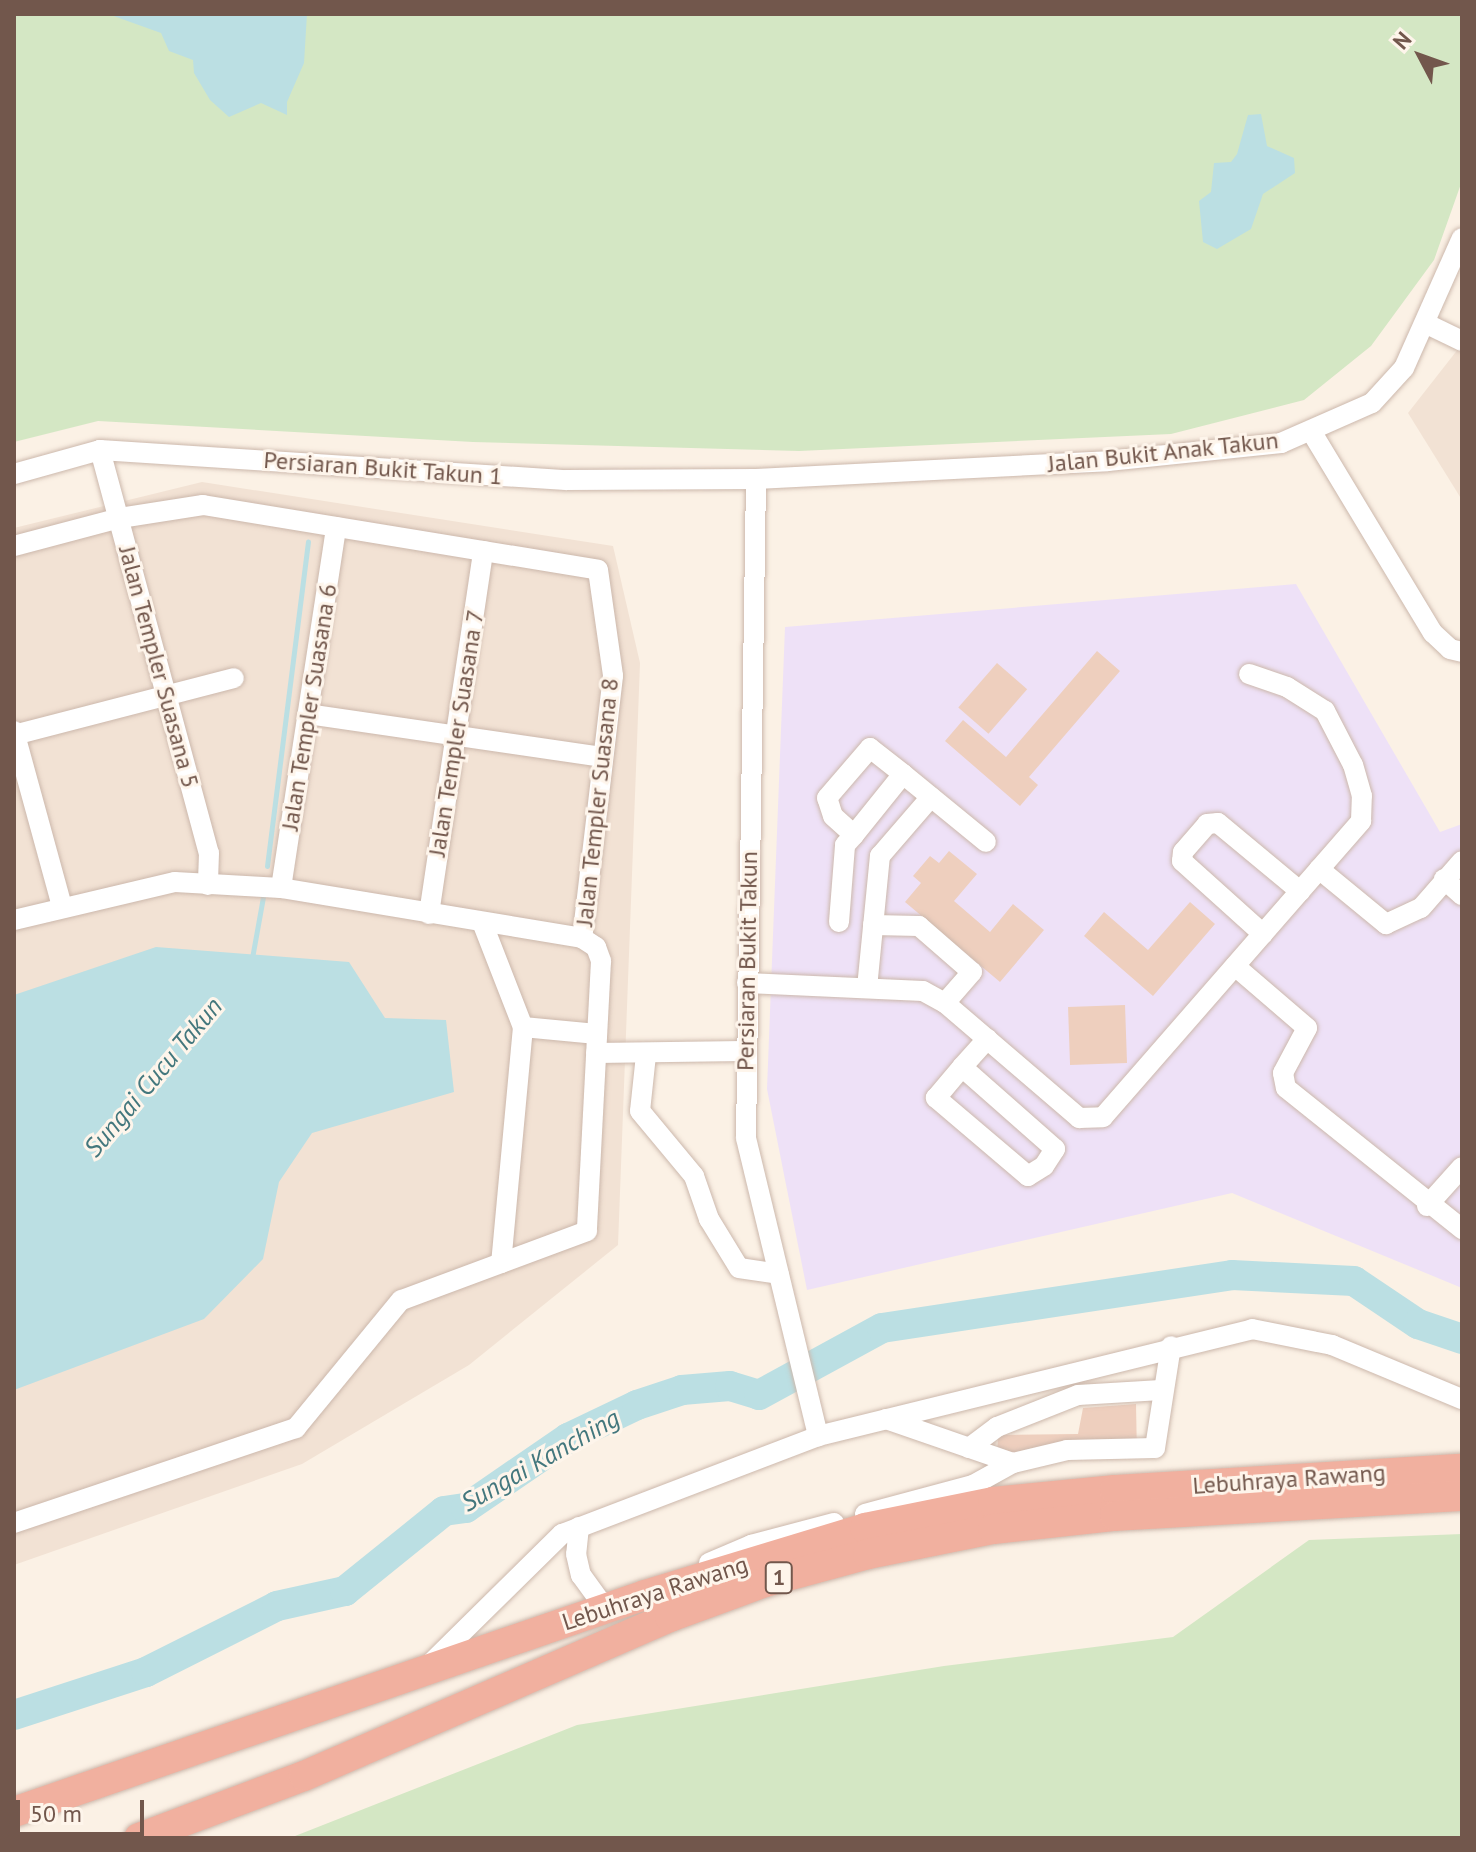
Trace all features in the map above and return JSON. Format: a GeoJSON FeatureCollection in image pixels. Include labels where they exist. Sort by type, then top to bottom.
{"type":"FeatureCollection","features":[{"type":"Feature","properties":{"kind":"highway","name":"Lebuhraya Rawang"},"geometry":{"type":"LineString","coordinates":[[14,1812],[413,1678],[614,1605],[865,1528],[993,1502],[1462,1469]]}},
{"type":"Feature","properties":{"kind":"highway","name":"Lebuhraya Rawang"},"geometry":{"type":"LineString","coordinates":[[139,1838],[304,1776],[670,1617],[765,1582],[868,1554],[993,1529],[1115,1516],[1462,1496]]}},
{"type":"Feature","properties":{"kind":"street","name":"Jalan Bukit Anak Takun"},"geometry":{"type":"LineString","coordinates":[[756,479],[1108,461],[1281,443],[1372,403],[1404,368],[1462,238]]}},
{"type":"Feature","properties":{"kind":"street"},"geometry":{"type":"LineString","coordinates":[[1425,323],[1462,341]]}},
{"type":"Feature","properties":{"kind":"street"},"geometry":{"type":"LineString","coordinates":[[1311,431],[1433,633],[1450,649],[1462,652]]}},
{"type":"Feature","properties":{"kind":"street","name":"Persiaran Bukit Takun 1"},"geometry":{"type":"LineString","coordinates":[[14,474],[100,450],[566,480],[756,479]]}},
{"type":"Feature","properties":{"kind":"street","name":"Jalan Templer Suasana 5"},"geometry":{"type":"LineString","coordinates":[[100,450],[209,853],[208,885]]}},
{"type":"Feature","properties":{"kind":"street","name":"Persiaran Bukit Takun"},"geometry":{"type":"LineString","coordinates":[[756,479],[744,1051],[746,1138],[818,1436]]}},
{"type":"Feature","properties":{"kind":"street"},"geometry":{"type":"LineString","coordinates":[[14,546],[120,518],[203,505],[483,551]]}},
{"type":"Feature","properties":{"kind":"street","name":"Jalan Templer Suasana 6"},"geometry":{"type":"LineString","coordinates":[[281,888],[336,527]]}},
{"type":"Feature","properties":{"kind":"street","name":"Jalan Templer Suasana 8"},"geometry":{"type":"LineString","coordinates":[[483,551],[598,570],[613,676],[582,938]]}},
{"type":"Feature","properties":{"kind":"street","name":"Jalan Templer Suasana 7"},"geometry":{"type":"LineString","coordinates":[[429,914],[483,551]]}},
{"type":"Feature","properties":{"kind":"street"},"geometry":{"type":"LineString","coordinates":[[747,983],[923,991],[945,1003],[1079,1118],[1103,1117],[1361,821],[1362,796],[1353,765],[1325,711],[1287,687],[1249,674]]}},
{"type":"Feature","properties":{"kind":"street"},"geometry":{"type":"LineString","coordinates":[[62,907],[14,734],[234,678]]}},
{"type":"Feature","properties":{"kind":"street"},"geometry":{"type":"LineString","coordinates":[[308,714],[602,757]]}},
{"type":"Feature","properties":{"kind":"street"},"geometry":{"type":"LineString","coordinates":[[854,835],[833,816],[827,798],[870,748],[986,842]]}},
{"type":"Feature","properties":{"kind":"street"},"geometry":{"type":"LineString","coordinates":[[839,922],[845,845],[903,774]]}},
{"type":"Feature","properties":{"kind":"street"},"geometry":{"type":"LineString","coordinates":[[867,988],[880,856],[931,797]]}},
{"type":"Feature","properties":{"kind":"street"},"geometry":{"type":"LineString","coordinates":[[1263,934],[1182,861],[1183,852],[1207,824],[1218,823],[1300,891]]}},
{"type":"Feature","properties":{"kind":"street"},"geometry":{"type":"LineString","coordinates":[[1319,869],[1386,924],[1421,908],[1462,861]]}},
{"type":"Feature","properties":{"kind":"street"},"geometry":{"type":"LineString","coordinates":[[1444,879],[1462,895]]}},
{"type":"Feature","properties":{"kind":"street"},"geometry":{"type":"LineString","coordinates":[[14,920],[175,882],[281,888],[582,938],[596,947],[601,961],[587,1231],[401,1300],[296,1428],[14,1523]]}},
{"type":"Feature","properties":{"kind":"street"},"geometry":{"type":"LineString","coordinates":[[482,922],[523,1027],[501,1263]]}},
{"type":"Feature","properties":{"kind":"street"},"geometry":{"type":"LineString","coordinates":[[873,925],[919,926],[972,972],[945,1003]]}},
{"type":"Feature","properties":{"kind":"street"},"geometry":{"type":"LineString","coordinates":[[1235,966],[1307,1028],[1283,1073],[1286,1088],[1427,1206],[1462,1229]]}},
{"type":"Feature","properties":{"kind":"street"},"geometry":{"type":"LineString","coordinates":[[523,1027],[646,1055],[744,1051]]}},
{"type":"Feature","properties":{"kind":"street"},"geometry":{"type":"LineString","coordinates":[[962,1067],[1055,1149],[1044,1166],[1028,1176],[936,1098],[962,1067],[987,1039]]}},
{"type":"Feature","properties":{"kind":"street"},"geometry":{"type":"LineString","coordinates":[[646,1055],[640,1111],[694,1176],[709,1219],[739,1268],[779,1274]]}},
{"type":"Feature","properties":{"kind":"street"},"geometry":{"type":"LineString","coordinates":[[1427,1206],[1462,1167]]}},
{"type":"Feature","properties":{"kind":"street"},"geometry":{"type":"LineString","coordinates":[[413,1678],[462,1637],[544,1546],[579,1527],[818,1436],[1171,1346],[1252,1329],[1332,1345],[1462,1399]]}},
{"type":"Feature","properties":{"kind":"street"},"geometry":{"type":"LineString","coordinates":[[645,1595],[751,1545],[973,1485],[1013,1463],[1067,1450],[1155,1448],[1161,1390],[1171,1346]]}},
{"type":"Feature","properties":{"kind":"street"},"geometry":{"type":"LineString","coordinates":[[969,1448],[997,1427],[1078,1395],[1161,1390]]}},
{"type":"Feature","properties":{"kind":"street"},"geometry":{"type":"LineString","coordinates":[[886,1419],[1013,1463]]}},
{"type":"Feature","properties":{"kind":"street"},"geometry":{"type":"LineString","coordinates":[[579,1527],[576,1554],[581,1575],[600,1601],[614,1605]]}},
{"type":"Feature","properties":{"kind":"shaded area"},"geometry":{"type":"Polygon","coordinates":[[[1462,344],[1462,500],[1408,413],[1462,344]]]}},
{"type":"Feature","properties":{"kind":"shaded area"},"geometry":{"type":"Polygon","coordinates":[[[202,482],[613,546],[640,663],[618,1245],[469,1365],[302,1464],[14,1565],[14,528],[202,482]]]}},
{"type":"Feature","properties":{"kind":"shaded area"},"geometry":{"type":"Polygon","coordinates":[[[1296,584],[1440,832],[1462,824],[1462,1288],[1232,1193],[807,1290],[767,1089],[785,627],[1296,584]]]}},
{"type":"Feature","properties":{"kind":"green space"},"geometry":{"type":"Polygon","coordinates":[[[14,14],[1462,14],[1462,181],[1434,260],[1371,346],[1304,400],[1171,434],[799,451],[473,442],[98,421],[14,442],[14,14]]]}},
{"type":"Feature","properties":{"kind":"green space"},"geometry":{"type":"Polygon","coordinates":[[[1462,1534],[1462,1838],[290,1838],[577,1725],[944,1666],[1173,1637],[1309,1540],[1462,1534]]]}},
{"type":"Feature","properties":{"kind":"water"},"geometry":{"type":"Polygon","coordinates":[[[108,14],[307,14],[304,63],[287,102],[287,115],[261,103],[229,117],[210,100],[194,73],[193,60],[169,51],[161,33],[108,14]]]}},
{"type":"Feature","properties":{"kind":"water"},"geometry":{"type":"Polygon","coordinates":[[[1261,114],[1267,146],[1294,158],[1295,173],[1263,194],[1251,229],[1217,249],[1203,242],[1199,201],[1211,192],[1214,163],[1231,162],[1237,154],[1248,115],[1261,114]]]}},
{"type":"Feature","properties":{"kind":"water"},"geometry":{"type":"Polygon","coordinates":[[[156,947],[349,962],[385,1018],[446,1020],[454,1092],[312,1133],[279,1182],[263,1259],[204,1319],[14,1390],[14,995],[156,947]]]}},
{"type":"Feature","properties":{"kind":"building"},"geometry":{"type":"Polygon","coordinates":[[[1097,651],[1120,671],[1029,777],[1038,785],[1020,806],[945,741],[963,720],[1006,757],[1097,651]]]}},
{"type":"Feature","properties":{"kind":"building"},"geometry":{"type":"Polygon","coordinates":[[[997,663],[1027,689],[988,734],[958,708],[997,663]]]}},
{"type":"Feature","properties":{"kind":"building"},"geometry":{"type":"Polygon","coordinates":[[[949,851],[977,874],[954,901],[990,932],[1013,904],[1044,930],[1000,982],[905,902],[921,883],[913,876],[930,856],[939,863],[949,851]]]}},
{"type":"Feature","properties":{"kind":"building"},"geometry":{"type":"Polygon","coordinates":[[[1190,902],[1215,924],[1153,996],[1084,936],[1104,912],[1148,950],[1190,902]]]}},
{"type":"Feature","properties":{"kind":"building"},"geometry":{"type":"Polygon","coordinates":[[[1125,1005],[1127,1063],[1070,1065],[1068,1007],[1125,1005]]]}},
{"type":"Feature","properties":{"kind":"building"},"geometry":{"type":"Polygon","coordinates":[[[1136,1404],[1137,1456],[997,1461],[998,1435],[1078,1434],[1083,1408],[1136,1404]]]}},
{"type":"Feature","properties":{"kind":"waterway","name":"Sungai Cucu Takun"},"geometry":{"type":"LineString","coordinates":[[267,866],[308,542]]}},
{"type":"Feature","properties":{"kind":"waterway","name":"Sungai Cucu Takun"},"geometry":{"type":"LineString","coordinates":[[252,958],[263,897]]}},
{"type":"Feature","properties":{"kind":"waterway","name":"Sungai Kanching"},"geometry":{"type":"LineString","coordinates":[[14,1715],[146,1672],[277,1606],[345,1591],[444,1511],[466,1508],[568,1438],[637,1405],[682,1390],[730,1386],[759,1395],[882,1328],[1232,1275],[1354,1281],[1418,1324],[1462,1339]]}}]}
